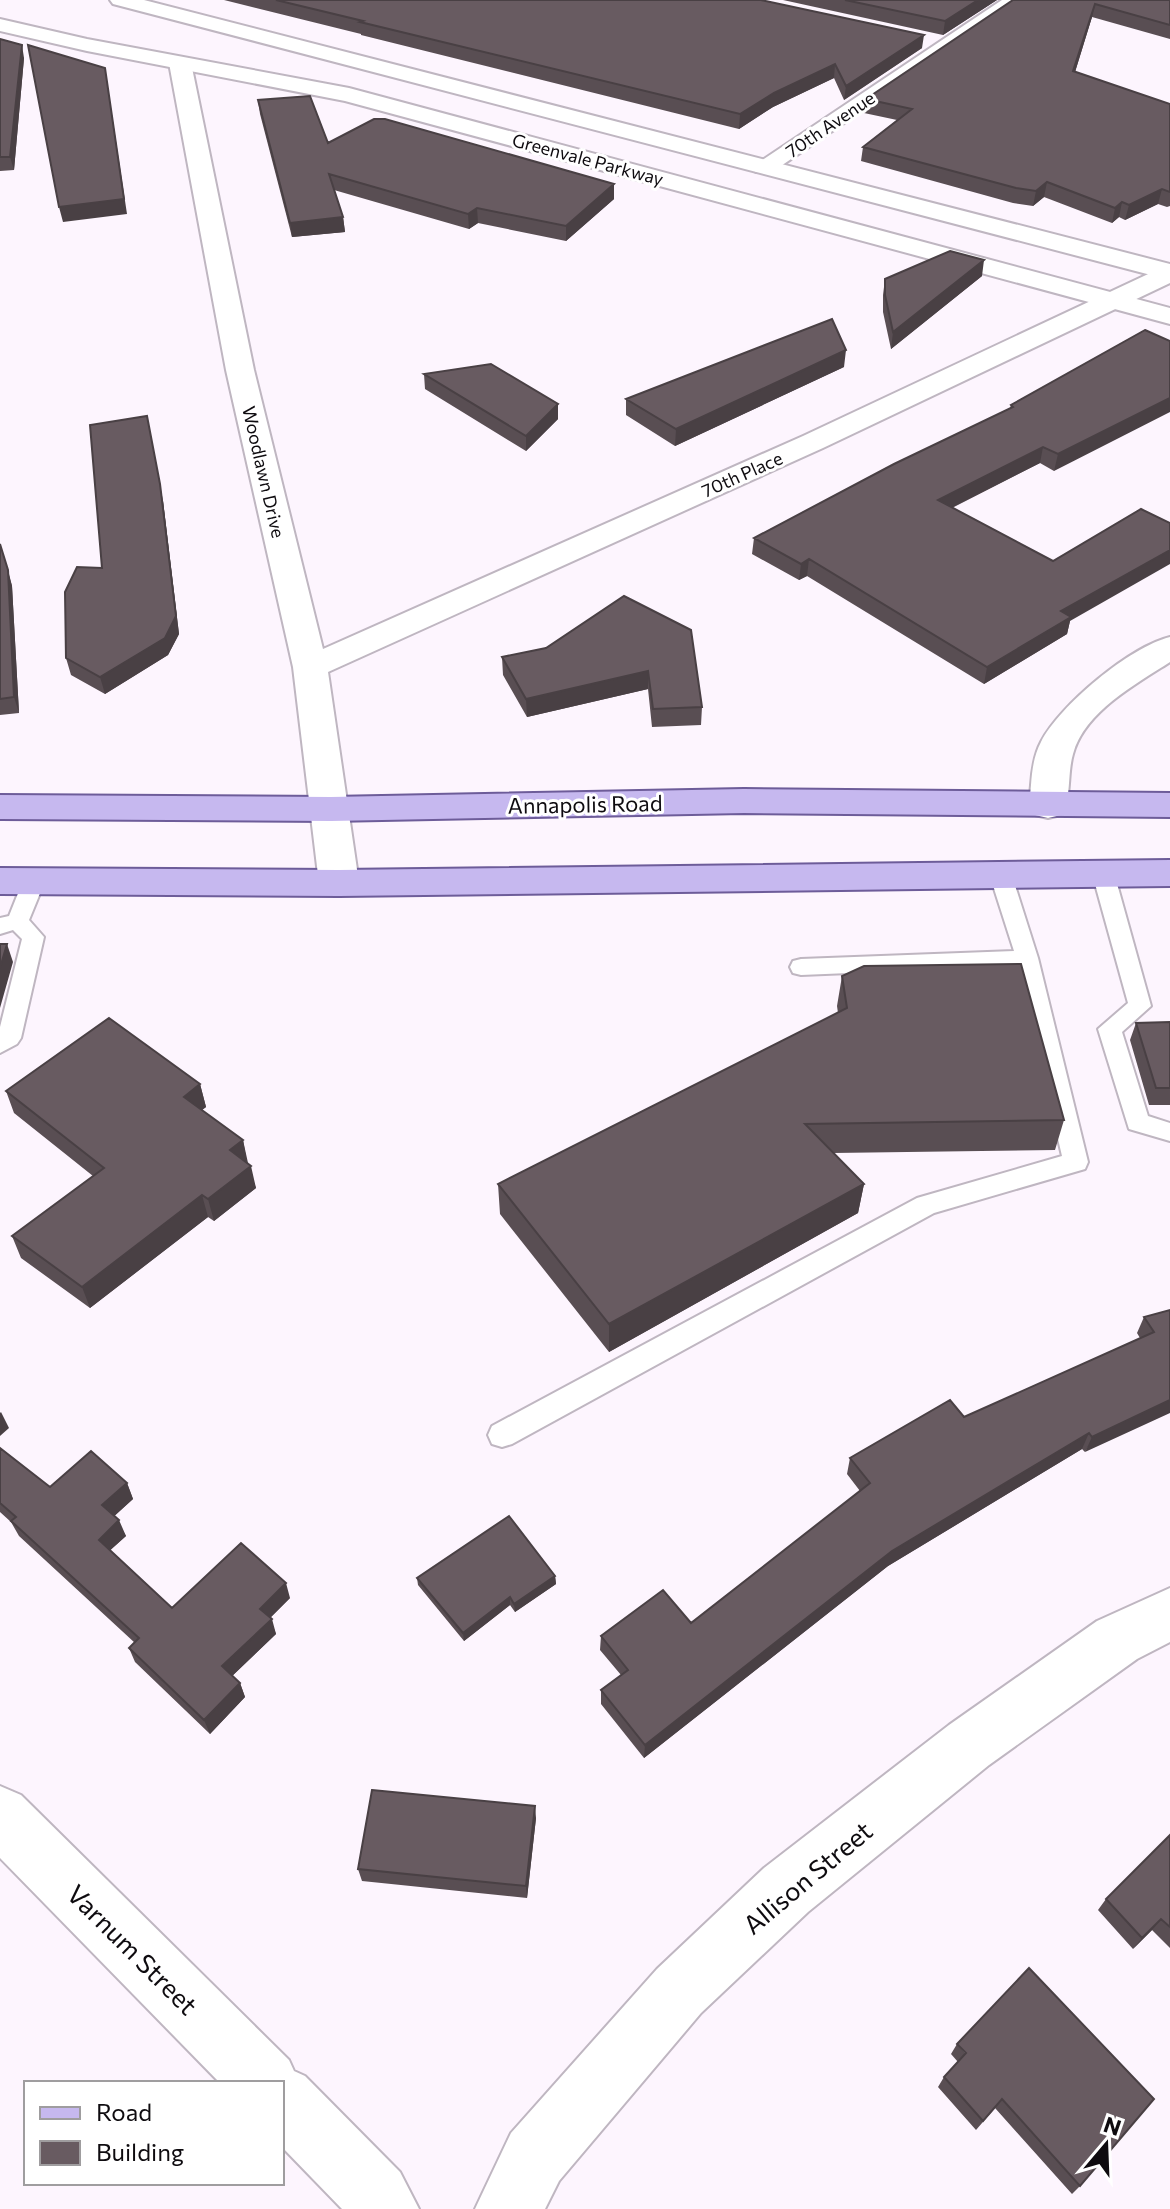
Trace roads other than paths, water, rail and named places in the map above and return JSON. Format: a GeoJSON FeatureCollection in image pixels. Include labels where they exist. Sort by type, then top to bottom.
{"type":"FeatureCollection","features":[{"type":"Feature","properties":{"kind":"main road","name":"Annapolis Road"},"geometry":{"type":"LineString","coordinates":[[0,807],[331,809],[744,801],[1170,805]]}},
{"type":"Feature","properties":{"kind":"main road"},"geometry":{"type":"LineString","coordinates":[[17,881],[339,883],[1170,873]]}},
{"type":"Feature","properties":{"kind":"street","name":"Greenvale Parkway"},"geometry":{"type":"LineString","coordinates":[[120,0],[1170,272]]}},
{"type":"Feature","properties":{"kind":"street","name":"70th Avenue"},"geometry":{"type":"LineString","coordinates":[[764,167],[1015,0]]}},
{"type":"Feature","properties":{"kind":"street","name":"Greenvale Parkway"},"geometry":{"type":"LineString","coordinates":[[0,25],[96,49],[276,79],[349,95],[1170,316]]}},
{"type":"Feature","properties":{"kind":"street"},"geometry":{"type":"LineString","coordinates":[[917,38],[947,45]]}},
{"type":"Feature","properties":{"kind":"street","name":"Woodlawn Drive"},"geometry":{"type":"LineString","coordinates":[[180,63],[240,370],[310,667],[339,883]]}},
{"type":"Feature","properties":{"kind":"street","name":"70th Place"},"geometry":{"type":"LineString","coordinates":[[310,667],[813,442],[1170,272]]}},
{"type":"Feature","properties":{"kind":"street"},"geometry":{"type":"LineString","coordinates":[[1048,806],[1050,771],[1059,742],[1092,702],[1127,673],[1170,647]]}},
{"type":"Feature","properties":{"kind":"street","name":"Allison Street"},"geometry":{"type":"LineString","coordinates":[[509,2209],[535,2157],[617,2062],[679,1991],[786,1890],[969,1745],[1117,1640],[1170,1614]]}},
{"type":"Feature","properties":{"kind":"street","name":"Varnum Street"},"geometry":{"type":"LineString","coordinates":[[0,1816],[264,2081]]}},
{"type":"Feature","properties":{"kind":"street"},"geometry":{"type":"LineString","coordinates":[[284,2101],[385,2209]]}},
{"type":"Feature","properties":{"kind":"lane"},"geometry":{"type":"LineString","coordinates":[[1103,873],[1140,1006],[1110,1029],[1138,1122],[1170,1132]]}},
{"type":"Feature","properties":{"kind":"lane"},"geometry":{"type":"LineString","coordinates":[[502,1435],[926,1205],[1076,1162],[1027,958],[1001,876]]}},
{"type":"Feature","properties":{"kind":"lane"},"geometry":{"type":"LineString","coordinates":[[0,1044],[9,1038],[33,937],[9,924],[17,881]]}},
{"type":"Feature","properties":{"kind":"lane"},"geometry":{"type":"LineString","coordinates":[[801,967],[1027,958]]}}]}
